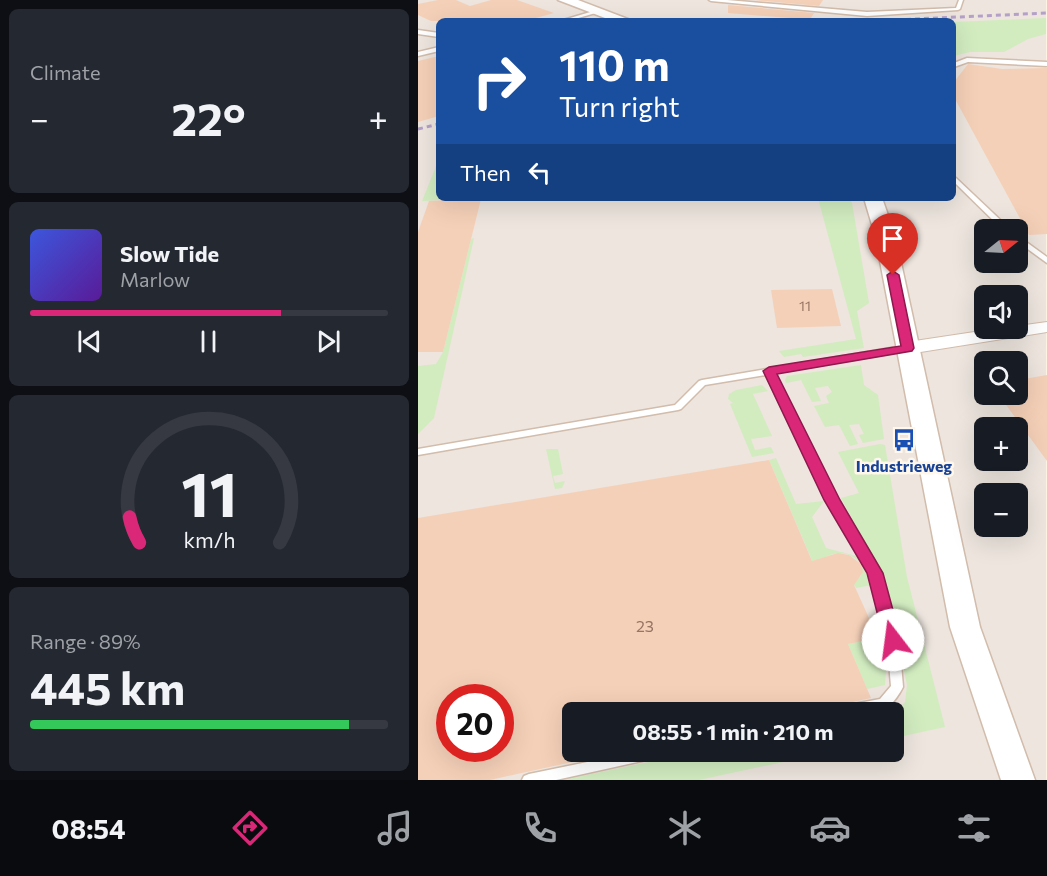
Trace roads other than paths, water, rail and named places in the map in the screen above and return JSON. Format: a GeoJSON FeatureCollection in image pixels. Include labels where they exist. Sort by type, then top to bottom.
{"type":"FeatureCollection","features":[{"type":"Feature","properties":{"kind":"street"},"geometry":{"type":"LineString","coordinates":[[565,0],[617,18]]}},
{"type":"Feature","properties":{"kind":"street"},"geometry":{"type":"LineString","coordinates":[[874,201],[885,235],[965,627],[1018,780]]}},
{"type":"Feature","properties":{"kind":"street"},"geometry":{"type":"LineString","coordinates":[[908,348],[1046,327]]}},
{"type":"Feature","properties":{"kind":"lane"},"geometry":{"type":"LineString","coordinates":[[711,0],[867,14],[958,9],[961,0]]}},
{"type":"Feature","properties":{"kind":"lane"},"geometry":{"type":"LineString","coordinates":[[573,18],[597,11]]}},
{"type":"Feature","properties":{"kind":"lane"},"geometry":{"type":"LineString","coordinates":[[418,32],[436,35]]}},
{"type":"Feature","properties":{"kind":"lane"},"geometry":{"type":"LineString","coordinates":[[418,54],[436,50]]}},
{"type":"Feature","properties":{"kind":"lane"},"geometry":{"type":"LineString","coordinates":[[956,64],[967,60],[1046,64]]}},
{"type":"Feature","properties":{"kind":"lane"},"geometry":{"type":"LineString","coordinates":[[956,181],[996,219]]}},
{"type":"Feature","properties":{"kind":"lane"},"geometry":{"type":"LineString","coordinates":[[1028,246],[1046,261]]}},
{"type":"Feature","properties":{"kind":"lane"},"geometry":{"type":"LineString","coordinates":[[418,452],[678,407],[702,383],[908,348]]}},
{"type":"Feature","properties":{"kind":"lane"},"geometry":{"type":"LineString","coordinates":[[769,371],[832,500],[875,573],[893,640],[896,687],[885,702]]}},
{"type":"Feature","properties":{"kind":"lane"},"geometry":{"type":"LineString","coordinates":[[529,780],[613,762]]}},
{"type":"Feature","properties":{"kind":"railway"},"geometry":{"type":"LineString","coordinates":[[936,18],[1047,13]]}},
{"type":"Feature","properties":{"kind":"railway"},"geometry":{"type":"LineString","coordinates":[[418,129],[436,125]]}},
{"type":"Feature","properties":{"kind":"place","name":"Industrieweg"},"geometry":{"type":"Point","coordinates":[904,440]}}]}
